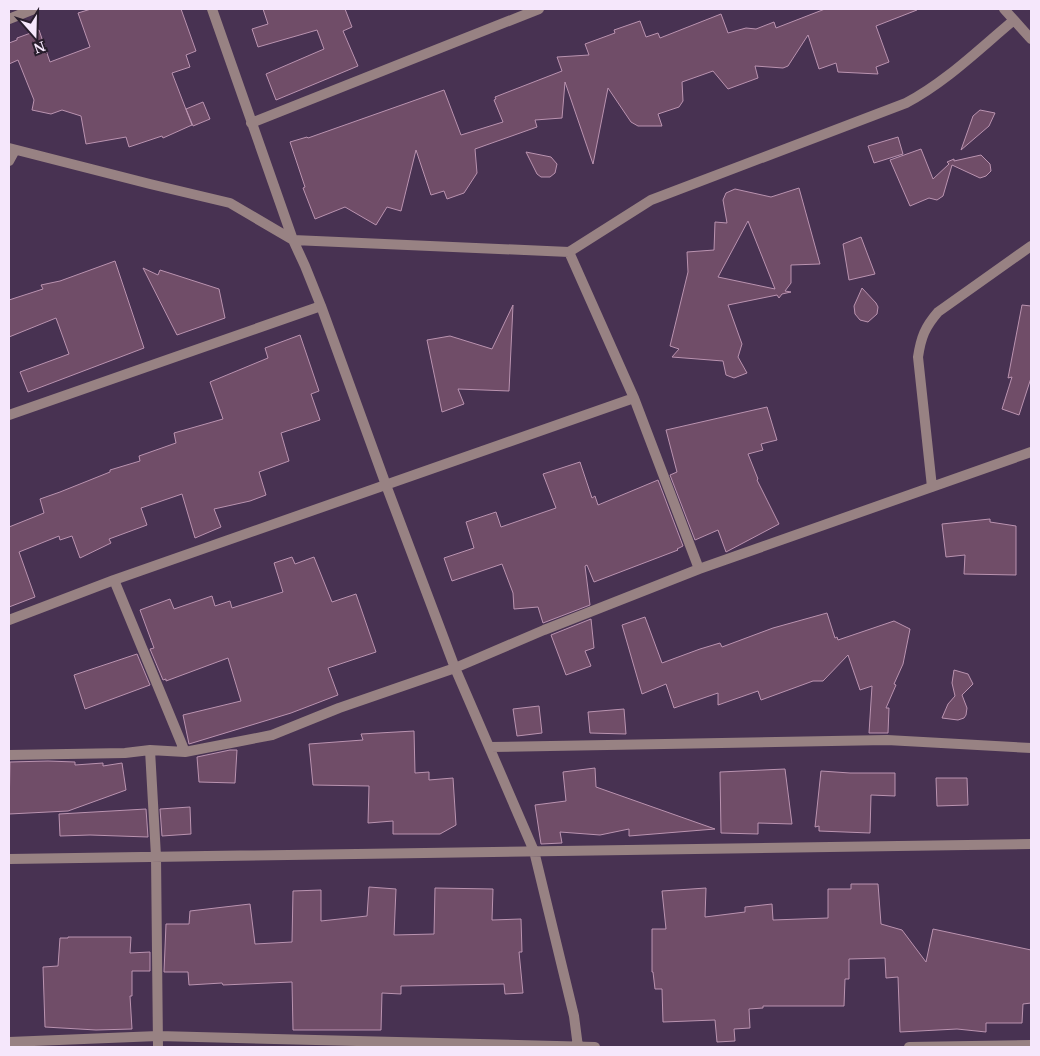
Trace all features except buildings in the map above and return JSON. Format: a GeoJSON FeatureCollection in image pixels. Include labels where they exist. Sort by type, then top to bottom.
{"type":"FeatureCollection","features":[{"type":"Feature","properties":{"kind":"street"},"geometry":{"type":"LineString","coordinates":[[9,19],[34,9]]}},
{"type":"Feature","properties":{"kind":"street"},"geometry":{"type":"LineString","coordinates":[[212,9],[293,240],[321,306],[455,668],[534,852],[574,1016],[578,1047]]}},
{"type":"Feature","properties":{"kind":"street"},"geometry":{"type":"LineString","coordinates":[[251,123],[539,9]]}},
{"type":"Feature","properties":{"kind":"street"},"geometry":{"type":"LineString","coordinates":[[1004,9],[1031,39]]}},
{"type":"Feature","properties":{"kind":"street"},"geometry":{"type":"LineString","coordinates":[[9,161],[12,149],[230,203],[293,240],[569,252],[650,200],[906,103],[937,85],[1014,20]]}},
{"type":"Feature","properties":{"kind":"street"},"geometry":{"type":"LineString","coordinates":[[932,487],[918,357],[927,325],[938,312],[1031,246]]}},
{"type":"Feature","properties":{"kind":"street"},"geometry":{"type":"LineString","coordinates":[[569,252],[634,398],[699,570]]}},
{"type":"Feature","properties":{"kind":"street"},"geometry":{"type":"LineString","coordinates":[[9,415],[321,306]]}},
{"type":"Feature","properties":{"kind":"street"},"geometry":{"type":"LineString","coordinates":[[9,620],[114,580],[634,398]]}},
{"type":"Feature","properties":{"kind":"street"},"geometry":{"type":"LineString","coordinates":[[9,755],[125,753],[150,750],[185,752],[272,735],[339,708],[455,668],[544,630],[699,570],[1031,452]]}},
{"type":"Feature","properties":{"kind":"street"},"geometry":{"type":"LineString","coordinates":[[114,580],[185,752]]}},
{"type":"Feature","properties":{"kind":"street"},"geometry":{"type":"LineString","coordinates":[[490,747],[887,740],[1031,748]]}},
{"type":"Feature","properties":{"kind":"street"},"geometry":{"type":"LineString","coordinates":[[150,750],[156,856],[158,1047]]}},
{"type":"Feature","properties":{"kind":"street"},"geometry":{"type":"LineString","coordinates":[[9,859],[1031,844]]}},
{"type":"Feature","properties":{"kind":"street"},"geometry":{"type":"LineString","coordinates":[[9,1042],[158,1036],[595,1047]]}},
{"type":"Feature","properties":{"kind":"street"},"geometry":{"type":"LineString","coordinates":[[909,1047],[1031,1045]]}}]}
